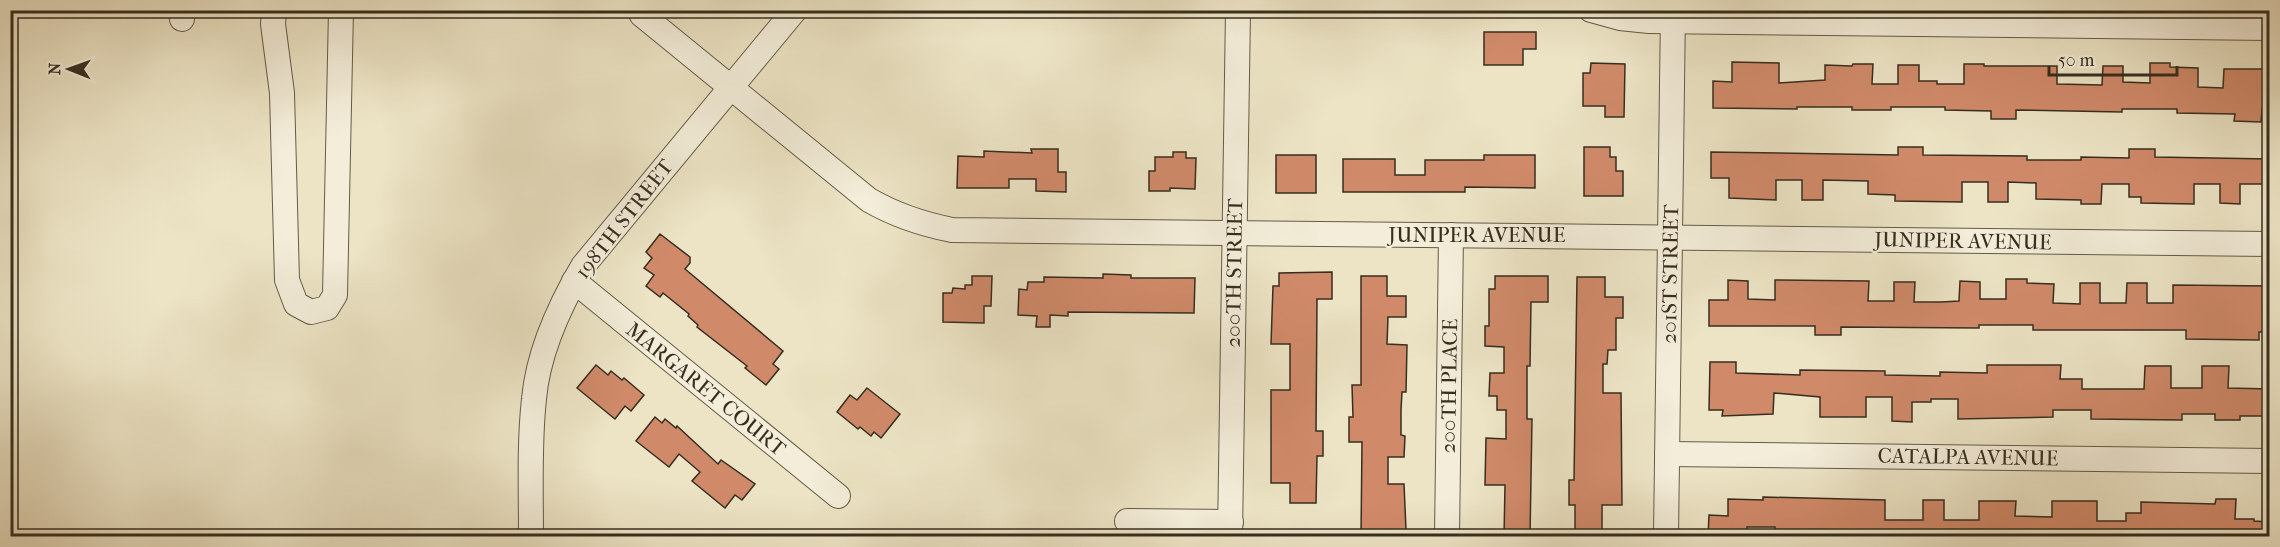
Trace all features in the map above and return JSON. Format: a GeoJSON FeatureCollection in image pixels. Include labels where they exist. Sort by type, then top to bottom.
{"type":"FeatureCollection","features":[{"type":"Feature","properties":{"kind":"street"},"geometry":{"type":"LineString","coordinates":[[274,10],[273,24],[282,93],[287,280],[296,304],[311,312],[327,308],[335,295],[341,10]]}},
{"type":"Feature","properties":{"kind":"street","name":"JUNIPER AVENUE"},"geometry":{"type":"LineString","coordinates":[[639,10],[642,15],[869,200],[888,211],[924,224],[952,230],[2270,244]]}},
{"type":"Feature","properties":{"kind":"street","name":"198TH STREET"},"geometry":{"type":"LineString","coordinates":[[531,537],[534,396],[551,331],[574,281],[583,266],[795,10]]}},
{"type":"Feature","properties":{"kind":"street","name":"200TH STREET"},"geometry":{"type":"LineString","coordinates":[[1231,529],[1238,10]]}},
{"type":"Feature","properties":{"kind":"street"},"geometry":{"type":"LineString","coordinates":[[1591,10],[1629,20],[1673,15],[2270,28]]}},
{"type":"Feature","properties":{"kind":"street","name":"201ST STREET"},"geometry":{"type":"LineString","coordinates":[[1666,537],[1673,15]]}},
{"type":"Feature","properties":{"kind":"street","name":"200TH PLACE"},"geometry":{"type":"LineString","coordinates":[[1447,537],[1451,234]]}},
{"type":"Feature","properties":{"kind":"street","name":"MARGARET COURT"},"geometry":{"type":"LineString","coordinates":[[574,281],[838,496]]}},
{"type":"Feature","properties":{"kind":"street","name":"CATALPA AVENUE"},"geometry":{"type":"LineString","coordinates":[[1667,454],[2270,461]]}},
{"type":"Feature","properties":{"kind":"street"},"geometry":{"type":"LineString","coordinates":[[1127,521],[1231,529]]}},
{"type":"Feature","properties":{"kind":"building"},"geometry":{"type":"Polygon","coordinates":[[[1484,32],[1536,32],[1536,49],[1523,49],[1523,65],[1484,65],[1484,32]]]}},
{"type":"Feature","properties":{"kind":"building"},"geometry":{"type":"Polygon","coordinates":[[[1732,62],[1779,63],[1779,83],[1825,80],[1825,65],[1873,64],[1872,84],[1898,84],[1898,65],[1919,65],[1919,81],[1964,84],[1964,64],[1984,64],[1984,66],[2057,66],[2057,84],[2102,85],[2103,66],[2123,66],[2123,82],[2150,83],[2150,63],[2170,63],[2170,67],[2198,68],[2198,87],[2223,88],[2224,69],[2270,69],[2270,109],[2262,109],[2261,122],[2234,121],[2235,114],[2177,113],[2177,109],[2122,109],[2122,112],[2016,110],[2016,119],[1991,119],[1991,111],[1945,110],[1945,107],[1891,107],[1891,110],[1852,110],[1852,107],[1713,108],[1713,81],[1732,82],[1732,62]]]}},
{"type":"Feature","properties":{"kind":"building"},"geometry":{"type":"Polygon","coordinates":[[[1591,63],[1625,64],[1624,117],[1605,117],[1605,106],[1583,106],[1583,73],[1590,73],[1591,63]]]}},
{"type":"Feature","properties":{"kind":"building"},"geometry":{"type":"Polygon","coordinates":[[[1584,147],[1610,147],[1610,157],[1616,157],[1616,171],[1623,171],[1623,196],[1584,196],[1584,147]]]}},
{"type":"Feature","properties":{"kind":"building"},"geometry":{"type":"Polygon","coordinates":[[[1898,147],[1923,147],[1923,155],[2027,156],[2027,160],[2081,160],[2081,157],[2129,158],[2129,149],[2155,149],[2155,157],[2270,159],[2270,184],[2240,184],[2240,204],[2220,203],[2220,184],[2194,184],[2194,204],[2141,203],[2141,197],[2129,197],[2129,184],[2102,184],[2101,204],[2081,204],[2081,200],[2036,199],[2036,183],[2008,182],[2008,202],[1988,202],[1988,182],[1962,182],[1962,202],[1895,201],[1895,195],[1868,194],[1868,181],[1823,180],[1823,200],[1802,200],[1802,180],[1776,180],[1776,200],[1729,198],[1729,178],[1711,178],[1711,152],[1898,155],[1898,147]]]}},
{"type":"Feature","properties":{"kind":"building"},"geometry":{"type":"Polygon","coordinates":[[[1031,149],[1058,149],[1058,172],[1066,172],[1066,192],[1036,191],[1036,179],[1009,179],[1009,188],[957,188],[958,156],[984,157],[984,151],[1032,153],[1031,149]]]}},
{"type":"Feature","properties":{"kind":"building"},"geometry":{"type":"Polygon","coordinates":[[[1173,152],[1186,152],[1186,158],[1196,158],[1195,189],[1170,188],[1170,191],[1149,191],[1149,171],[1155,171],[1155,157],[1173,157],[1173,152]]]}},
{"type":"Feature","properties":{"kind":"building"},"geometry":{"type":"Polygon","coordinates":[[[1276,155],[1316,155],[1316,193],[1276,193],[1276,155]]]}},
{"type":"Feature","properties":{"kind":"building"},"geometry":{"type":"Polygon","coordinates":[[[1484,155],[1535,155],[1535,188],[1465,187],[1465,192],[1343,192],[1343,159],[1395,159],[1395,175],[1425,175],[1425,160],[1484,160],[1484,155]]]}},
{"type":"Feature","properties":{"kind":"building"},"geometry":{"type":"Polygon","coordinates":[[[660,234],[690,257],[690,263],[685,269],[783,351],[773,364],[779,369],[766,385],[745,368],[747,366],[697,327],[698,325],[688,316],[689,314],[663,293],[660,297],[646,286],[654,275],[644,268],[652,258],[646,252],[660,234]]]}},
{"type":"Feature","properties":{"kind":"building"},"geometry":{"type":"Polygon","coordinates":[[[1332,272],[1332,299],[1317,299],[1316,431],[1323,431],[1323,456],[1317,456],[1316,503],[1290,503],[1290,483],[1271,483],[1271,390],[1290,390],[1290,344],[1271,344],[1273,286],[1279,286],[1279,273],[1332,272]]]}},
{"type":"Feature","properties":{"kind":"building"},"geometry":{"type":"Polygon","coordinates":[[[1103,274],[1131,275],[1131,278],[1195,278],[1194,313],[1068,312],[1068,316],[1050,315],[1050,327],[1036,327],[1037,316],[1018,315],[1019,289],[1027,290],[1028,282],[1044,282],[1044,277],[1103,278],[1103,274]]]}},
{"type":"Feature","properties":{"kind":"building"},"geometry":{"type":"Polygon","coordinates":[[[972,276],[992,276],[991,306],[984,306],[984,323],[943,322],[943,293],[952,293],[953,288],[965,289],[965,285],[972,285],[972,276]]]}},
{"type":"Feature","properties":{"kind":"building"},"geometry":{"type":"Polygon","coordinates":[[[1361,276],[1387,276],[1387,296],[1406,296],[1406,317],[1388,317],[1387,344],[1407,345],[1406,392],[1402,392],[1401,410],[1401,435],[1405,436],[1404,457],[1388,457],[1388,484],[1404,484],[1406,530],[1386,530],[1386,537],[1361,537],[1362,442],[1349,442],[1349,417],[1353,417],[1352,385],[1361,385],[1361,276]]]}},
{"type":"Feature","properties":{"kind":"building"},"geometry":{"type":"Polygon","coordinates":[[[1495,276],[1548,276],[1548,302],[1531,302],[1530,366],[1527,366],[1527,419],[1532,419],[1530,537],[1504,537],[1505,485],[1485,485],[1486,438],[1506,439],[1506,410],[1497,410],[1497,396],[1489,396],[1490,373],[1504,373],[1504,347],[1485,346],[1485,326],[1489,326],[1489,289],[1495,289],[1495,276]]]}},
{"type":"Feature","properties":{"kind":"building"},"geometry":{"type":"Polygon","coordinates":[[[1577,277],[1605,277],[1605,297],[1623,297],[1623,318],[1616,318],[1616,350],[1608,350],[1607,364],[1603,364],[1603,393],[1621,393],[1622,505],[1602,505],[1602,537],[1575,537],[1575,505],[1569,505],[1569,480],[1574,480],[1577,277]]]}},
{"type":"Feature","properties":{"kind":"building"},"geometry":{"type":"Polygon","coordinates":[[[2006,279],[2027,279],[2027,283],[2054,284],[2053,303],[2080,304],[2080,283],[2100,283],[2100,303],[2126,303],[2127,283],[2147,283],[2147,303],[2173,303],[2173,285],[2270,286],[2270,332],[2259,332],[2259,340],[2186,339],[2186,330],[2033,330],[2033,325],[1979,325],[1979,328],[1841,327],[1841,335],[1815,335],[1815,326],[1709,326],[1709,300],[1728,300],[1728,280],[1748,281],[1748,299],[1775,300],[1775,280],[1869,281],[1868,301],[1894,301],[1894,282],[1915,282],[1914,302],[1941,302],[1959,301],[1960,281],[1980,282],[1980,299],[2006,299],[2006,279]]]}},
{"type":"Feature","properties":{"kind":"building"},"geometry":{"type":"Polygon","coordinates":[[[1710,362],[1736,362],[1736,373],[1800,375],[1800,370],[1885,371],[1885,375],[1940,376],[1940,372],[1987,373],[1987,365],[2061,365],[2060,379],[2082,379],[2082,389],[2144,389],[2145,366],[2171,366],[2171,388],[2202,388],[2202,366],[2229,366],[2228,388],[2270,389],[2270,416],[2240,416],[2240,420],[2215,420],[2215,414],[2182,414],[2182,420],[2091,419],[2091,410],[2053,410],[2053,417],[1958,419],[1958,399],[1931,399],[1931,402],[1912,402],[1912,422],[1892,421],[1892,397],[1866,397],[1866,417],[1820,417],[1820,397],[1774,393],[1773,414],[1722,416],[1723,410],[1709,410],[1710,362]]]}},
{"type":"Feature","properties":{"kind":"building"},"geometry":{"type":"Polygon","coordinates":[[[596,365],[608,375],[611,371],[622,380],[624,378],[644,395],[631,411],[625,406],[615,419],[577,388],[596,365]]]}},
{"type":"Feature","properties":{"kind":"building"},"geometry":{"type":"Polygon","coordinates":[[[867,388],[900,414],[881,438],[874,432],[871,436],[860,427],[858,429],[837,412],[850,395],[857,400],[867,388]]]}},
{"type":"Feature","properties":{"kind":"building"},"geometry":{"type":"Polygon","coordinates":[[[655,417],[662,423],[665,419],[676,428],[677,426],[718,464],[721,460],[755,484],[742,500],[735,495],[725,508],[692,481],[700,472],[679,454],[669,467],[636,441],[655,417]]]}},
{"type":"Feature","properties":{"kind":"building"},"geometry":{"type":"Polygon","coordinates":[[[1763,497],[1885,500],[1885,520],[1923,520],[1923,500],[1944,500],[1944,520],[1979,520],[1979,501],[2016,501],[2015,516],[2052,517],[2052,501],[2097,501],[2097,521],[2126,521],[2126,513],[2141,513],[2141,502],[2215,504],[2216,499],[2236,499],[2235,519],[2270,522],[2270,537],[1864,537],[1865,531],[1801,531],[1801,537],[1775,537],[1775,527],[1747,527],[1747,537],[1708,537],[1709,515],[1728,516],[1728,499],[1763,500],[1763,497]]]}}]}
